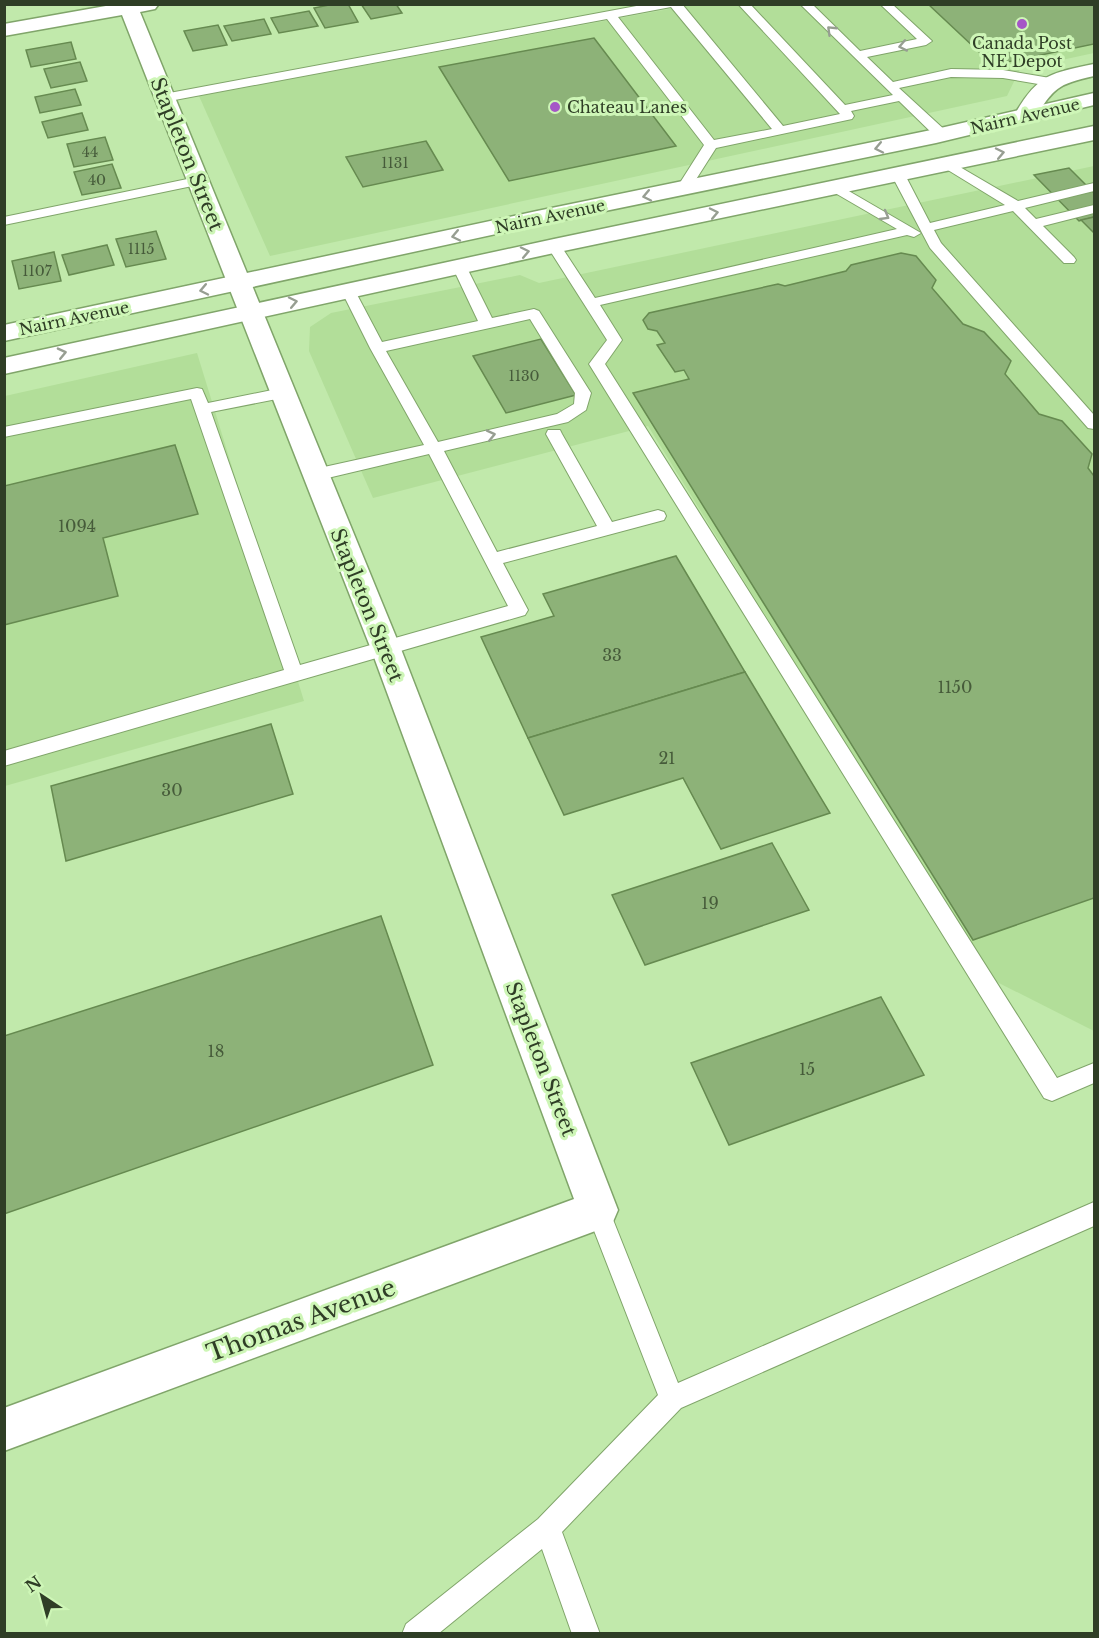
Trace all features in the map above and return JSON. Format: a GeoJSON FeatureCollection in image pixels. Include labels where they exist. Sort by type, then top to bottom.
{"type":"FeatureCollection","features":[{"type":"Feature","properties":{"kind":"main road"},"geometry":{"type":"LineString","coordinates":[[4,30],[151,4]]}},
{"type":"Feature","properties":{"kind":"main road","name":"Stapleton Street"},"geometry":{"type":"LineString","coordinates":[[128,7],[386,649],[598,1210]]}},
{"type":"Feature","properties":{"kind":"main road"},"geometry":{"type":"LineString","coordinates":[[1053,142],[1026,114],[1037,93],[1054,79],[1095,70]]}},
{"type":"Feature","properties":{"kind":"main road","name":"Nairn Avenue"},"geometry":{"type":"LineString","coordinates":[[4,366],[245,297],[537,219],[942,135],[1095,99]]}},
{"type":"Feature","properties":{"kind":"main road","name":"Nairn Avenue"},"geometry":{"type":"LineString","coordinates":[[4,333],[245,297],[348,290],[1095,133]]}},
{"type":"Feature","properties":{"kind":"main road"},"geometry":{"type":"LineString","coordinates":[[537,219],[554,246]]}},
{"type":"Feature","properties":{"kind":"main road","name":"Thomas Avenue"},"geometry":{"type":"LineString","coordinates":[[4,1430],[598,1210]]}},
{"type":"Feature","properties":{"kind":"lane"},"geometry":{"type":"LineString","coordinates":[[164,98],[668,4]]}},
{"type":"Feature","properties":{"kind":"lane"},"geometry":{"type":"LineString","coordinates":[[675,4],[780,131]]}},
{"type":"Feature","properties":{"kind":"lane"},"geometry":{"type":"LineString","coordinates":[[683,189],[711,145],[848,116],[742,4]]}},
{"type":"Feature","properties":{"kind":"lane"},"geometry":{"type":"LineString","coordinates":[[805,4],[942,135]]}},
{"type":"Feature","properties":{"kind":"lane"},"geometry":{"type":"LineString","coordinates":[[856,55],[926,41],[885,4]]}},
{"type":"Feature","properties":{"kind":"lane"},"geometry":{"type":"LineString","coordinates":[[610,15],[711,145]]}},
{"type":"Feature","properties":{"kind":"lane"},"geometry":{"type":"LineString","coordinates":[[890,86],[951,73],[1003,74],[1050,82]]}},
{"type":"Feature","properties":{"kind":"lane"},"geometry":{"type":"LineString","coordinates":[[842,109],[902,97]]}},
{"type":"Feature","properties":{"kind":"lane"},"geometry":{"type":"LineString","coordinates":[[948,164],[1016,206],[1069,260]]}},
{"type":"Feature","properties":{"kind":"lane"},"geometry":{"type":"LineString","coordinates":[[898,174],[935,245],[1095,424]]}},
{"type":"Feature","properties":{"kind":"lane"},"geometry":{"type":"LineString","coordinates":[[4,221],[197,181]]}},
{"type":"Feature","properties":{"kind":"lane"},"geometry":{"type":"LineString","coordinates":[[835,187],[935,245]]}},
{"type":"Feature","properties":{"kind":"lane"},"geometry":{"type":"LineString","coordinates":[[926,228],[1095,187]]}},
{"type":"Feature","properties":{"kind":"lane"},"geometry":{"type":"LineString","coordinates":[[1033,224],[1095,209]]}},
{"type":"Feature","properties":{"kind":"lane"},"geometry":{"type":"LineString","coordinates":[[591,303],[909,230]]}},
{"type":"Feature","properties":{"kind":"lane"},"geometry":{"type":"LineString","coordinates":[[554,246],[615,340],[597,364],[1052,1091],[1095,1073]]}},
{"type":"Feature","properties":{"kind":"lane"},"geometry":{"type":"LineString","coordinates":[[459,266],[487,324]]}},
{"type":"Feature","properties":{"kind":"lane"},"geometry":{"type":"LineString","coordinates":[[4,759],[519,610],[494,559],[348,290]]}},
{"type":"Feature","properties":{"kind":"lane"},"geometry":{"type":"LineString","coordinates":[[315,475],[561,418],[581,406],[583,393],[534,314],[378,348]]}},
{"type":"Feature","properties":{"kind":"lane"},"geometry":{"type":"LineString","coordinates":[[4,432],[197,393],[294,674]]}},
{"type":"Feature","properties":{"kind":"lane"},"geometry":{"type":"LineString","coordinates":[[202,410],[282,393]]}},
{"type":"Feature","properties":{"kind":"lane"},"geometry":{"type":"LineString","coordinates":[[554,434],[607,529]]}},
{"type":"Feature","properties":{"kind":"lane"},"geometry":{"type":"LineString","coordinates":[[494,559],[658,516]]}},
{"type":"Feature","properties":{"kind":"lane"},"geometry":{"type":"LineString","coordinates":[[598,1210],[672,1399]]}},
{"type":"Feature","properties":{"kind":"lane"},"geometry":{"type":"LineString","coordinates":[[416,1634],[547,1528],[672,1399],[1095,1214]]}},
{"type":"Feature","properties":{"kind":"lane"},"geometry":{"type":"LineString","coordinates":[[547,1528],[586,1634]]}},
{"type":"Feature","properties":{"kind":"shaded area"},"geometry":{"type":"Polygon","coordinates":[[[691,5],[1094,5],[1094,53],[1020,69],[1007,96],[270,256],[199,96],[691,5]]]}},
{"type":"Feature","properties":{"kind":"shaded area"},"geometry":{"type":"Polygon","coordinates":[[[1094,166],[1094,1031],[991,979],[648,426],[373,498],[309,351],[310,327],[331,313],[520,275],[539,283],[1094,166]]]}},
{"type":"Feature","properties":{"kind":"shaded area"},"geometry":{"type":"Polygon","coordinates":[[[197,353],[304,701],[5,786],[5,396],[197,353]]]}},
{"type":"Feature","properties":{"kind":"building"},"geometry":{"type":"Polygon","coordinates":[[[348,4],[358,22],[325,28],[314,8],[348,4]]]}},
{"type":"Feature","properties":{"kind":"building"},"geometry":{"type":"Polygon","coordinates":[[[361,4],[396,4],[402,13],[371,19],[361,4]]]}},
{"type":"Feature","properties":{"kind":"building","name":"Canada Post NE Depot"},"geometry":{"type":"Polygon","coordinates":[[[928,4],[1094,4],[1094,44],[993,65],[928,4]]]}},
{"type":"Feature","properties":{"kind":"building"},"geometry":{"type":"Polygon","coordinates":[[[309,11],[318,26],[279,33],[271,18],[309,11]]]}},
{"type":"Feature","properties":{"kind":"building"},"geometry":{"type":"Polygon","coordinates":[[[264,19],[271,34],[232,41],[224,26],[264,19]]]}},
{"type":"Feature","properties":{"kind":"building"},"geometry":{"type":"Polygon","coordinates":[[[218,25],[227,45],[193,51],[184,31],[218,25]]]}},
{"type":"Feature","properties":{"kind":"building","name":"Chateau Lanes"},"geometry":{"type":"Polygon","coordinates":[[[594,38],[676,146],[509,181],[439,67],[594,38]]]}},
{"type":"Feature","properties":{"kind":"building"},"geometry":{"type":"Polygon","coordinates":[[[71,42],[76,59],[31,67],[26,50],[71,42]]]}},
{"type":"Feature","properties":{"kind":"building"},"geometry":{"type":"Polygon","coordinates":[[[80,62],[87,81],[51,88],[44,69],[80,62]]]}},
{"type":"Feature","properties":{"kind":"building"},"geometry":{"type":"Polygon","coordinates":[[[75,89],[81,105],[40,113],[35,97],[75,89]]]}},
{"type":"Feature","properties":{"kind":"building"},"geometry":{"type":"Polygon","coordinates":[[[82,113],[88,130],[48,138],[42,122],[82,113]]]}},
{"type":"Feature","properties":{"kind":"building"},"geometry":{"type":"Polygon","coordinates":[[[105,137],[113,160],[74,167],[67,144],[105,137]]]}},
{"type":"Feature","properties":{"kind":"building"},"geometry":{"type":"Polygon","coordinates":[[[426,141],[443,170],[363,187],[346,157],[426,141]]]}},
{"type":"Feature","properties":{"kind":"building"},"geometry":{"type":"Polygon","coordinates":[[[112,164],[121,188],[82,195],[74,172],[112,164]]]}},
{"type":"Feature","properties":{"kind":"building"},"geometry":{"type":"Polygon","coordinates":[[[1069,168],[1094,193],[1094,217],[1079,221],[1034,175],[1069,168]]]}},
{"type":"Feature","properties":{"kind":"building"},"geometry":{"type":"Polygon","coordinates":[[[1094,217],[1094,233],[1081,220],[1094,217]]]}},
{"type":"Feature","properties":{"kind":"building"},"geometry":{"type":"Polygon","coordinates":[[[156,231],[166,259],[126,267],[116,239],[156,231]]]}},
{"type":"Feature","properties":{"kind":"building"},"geometry":{"type":"Polygon","coordinates":[[[107,245],[114,265],[69,275],[62,255],[107,245]]]}},
{"type":"Feature","properties":{"kind":"building"},"geometry":{"type":"Polygon","coordinates":[[[54,252],[61,281],[19,289],[12,261],[54,252]]]}},
{"type":"Feature","properties":{"kind":"building"},"geometry":{"type":"Polygon","coordinates":[[[901,253],[916,256],[936,280],[932,288],[963,324],[984,332],[1011,361],[1005,374],[1039,414],[1062,421],[1092,454],[1088,468],[1094,476],[1094,898],[973,940],[633,393],[689,379],[684,370],[675,372],[657,345],[665,343],[657,331],[648,329],[643,320],[649,313],[778,284],[785,286],[846,271],[851,265],[901,253]]]}},
{"type":"Feature","properties":{"kind":"building"},"geometry":{"type":"Polygon","coordinates":[[[541,339],[576,395],[506,413],[473,356],[541,339]]]}},
{"type":"Feature","properties":{"kind":"building"},"geometry":{"type":"Polygon","coordinates":[[[175,445],[198,514],[103,538],[118,596],[4,625],[4,486],[175,445]]]}},
{"type":"Feature","properties":{"kind":"building"},"geometry":{"type":"Polygon","coordinates":[[[676,556],[745,672],[528,738],[481,637],[554,616],[543,594],[676,556]]]}},
{"type":"Feature","properties":{"kind":"building"},"geometry":{"type":"Polygon","coordinates":[[[745,672],[830,813],[721,849],[683,778],[564,815],[528,738],[745,672]]]}},
{"type":"Feature","properties":{"kind":"building"},"geometry":{"type":"Polygon","coordinates":[[[271,724],[293,794],[66,861],[51,786],[271,724]]]}},
{"type":"Feature","properties":{"kind":"building"},"geometry":{"type":"Polygon","coordinates":[[[772,843],[809,910],[645,965],[612,895],[772,843]]]}},
{"type":"Feature","properties":{"kind":"building"},"geometry":{"type":"Polygon","coordinates":[[[381,916],[433,1065],[4,1214],[4,1036],[381,916]]]}},
{"type":"Feature","properties":{"kind":"building"},"geometry":{"type":"Polygon","coordinates":[[[881,997],[924,1075],[729,1145],[691,1063],[881,997]]]}},
{"type":"Feature","properties":{"kind":"place","name":"Canada Post NE Depot"},"geometry":{"type":"Point","coordinates":[1022,24]}},
{"type":"Feature","properties":{"kind":"place","name":"Chateau Lanes"},"geometry":{"type":"Point","coordinates":[555,107]}}]}
